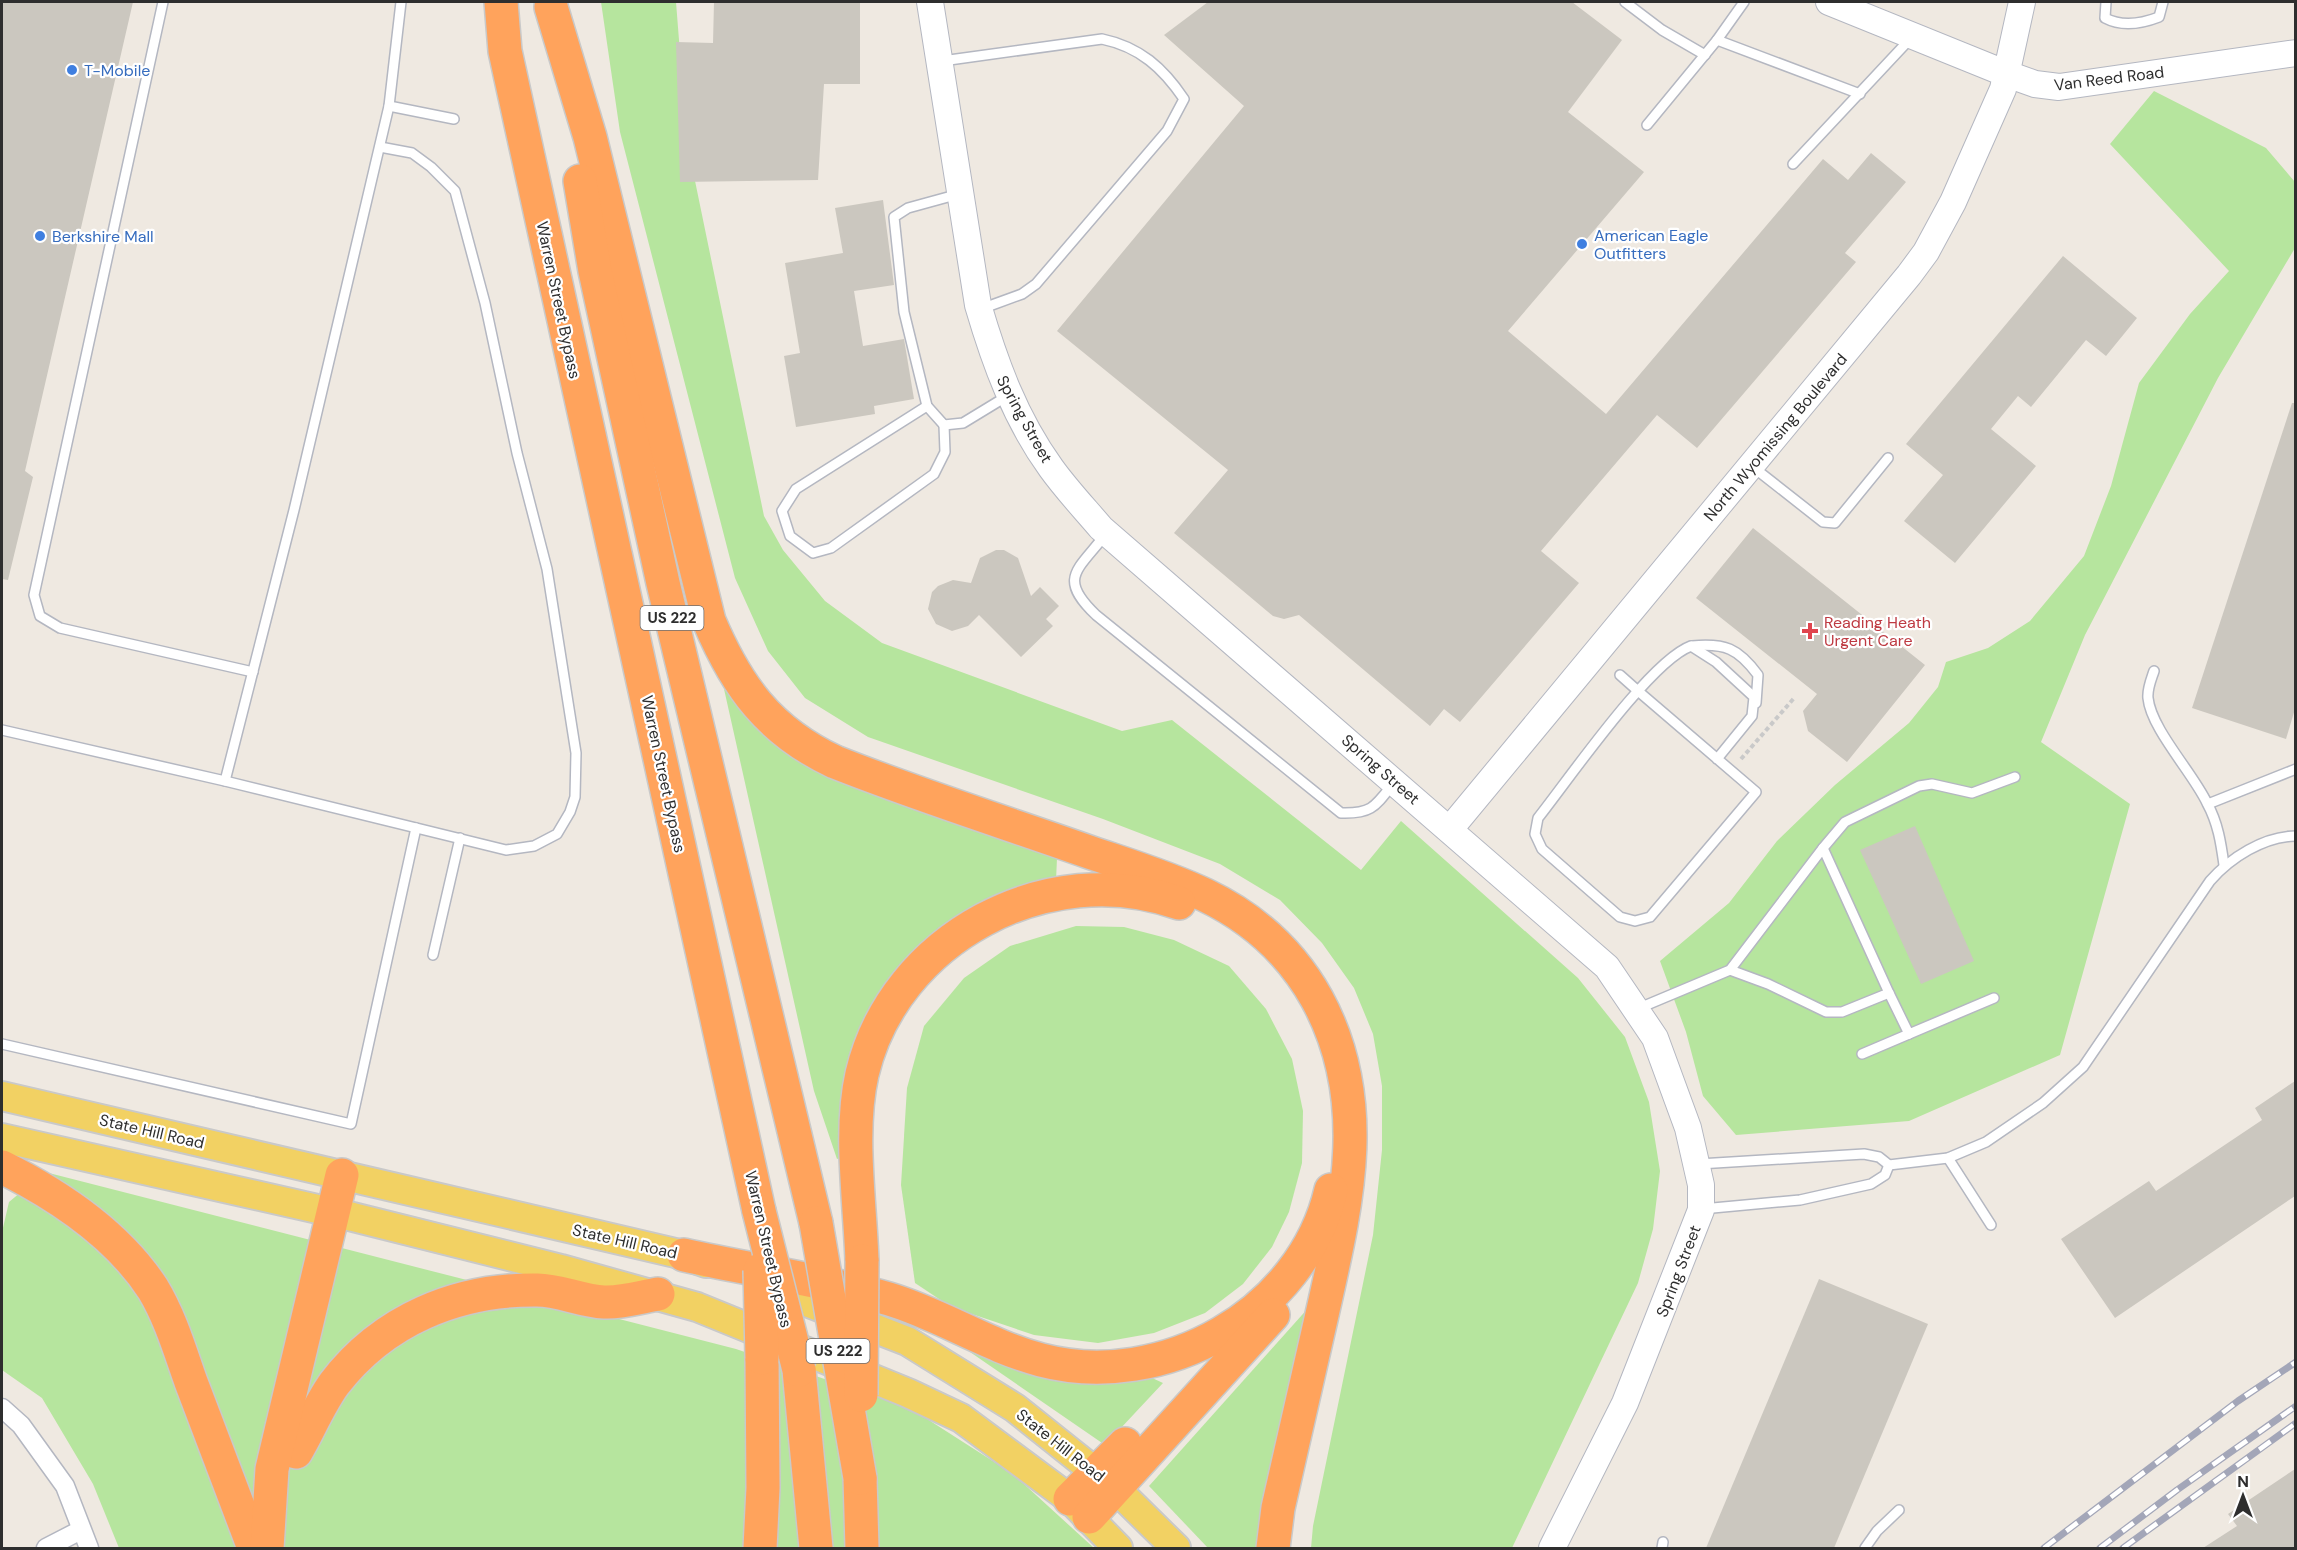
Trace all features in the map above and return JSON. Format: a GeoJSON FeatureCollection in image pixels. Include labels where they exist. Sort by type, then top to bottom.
{"type":"FeatureCollection","features":[{"type":"Feature","properties":{"kind":"highway","name":"Warren Street Bypass"},"geometry":{"type":"LineString","coordinates":[[501,2],[505,51],[759,1211],[799,1370],[816,1548]]}},
{"type":"Feature","properties":{"kind":"highway"},"geometry":{"type":"LineString","coordinates":[[551,4],[590,137],[709,621],[734,674],[766,716],[792,739],[818,754],[852,769],[1161,877],[1205,895],[1252,922],[1290,957],[1306,980],[1335,1036],[1343,1063],[1349,1101],[1346,1194],[1334,1262],[1278,1508],[1273,1548]]}},
{"type":"Feature","properties":{"kind":"highway","name":"US 222"},"geometry":{"type":"LineString","coordinates":[[551,4],[595,271],[661,571],[816,1223],[860,1478],[862,1548]]}},
{"type":"Feature","properties":{"kind":"highway"},"geometry":{"type":"LineString","coordinates":[[684,1255],[890,1300],[1020,1354],[1064,1365],[1125,1365],[1152,1360],[1218,1335],[1264,1304],[1303,1259],[1330,1194],[1336,1172],[1337,1118],[1327,1061],[1314,1027],[1295,991],[1253,947],[1214,919],[1192,908],[1168,899],[1128,891],[1079,890],[1052,894],[1002,910],[957,935],[936,952],[900,992],[885,1014],[873,1043],[862,1075],[859,1097],[857,1136],[862,1260],[860,1478]]}},
{"type":"Feature","properties":{"kind":"highway"},"geometry":{"type":"LineString","coordinates":[[2,1167],[46,1192],[94,1226],[134,1265],[154,1291],[171,1329],[254,1548]]}},
{"type":"Feature","properties":{"kind":"highway"},"geometry":{"type":"LineString","coordinates":[[286,1548],[286,1509],[296,1452],[352,1178]]}},
{"type":"Feature","properties":{"kind":"highway"},"geometry":{"type":"LineString","coordinates":[[1079,1508],[1301,1286],[1323,1252],[1346,1194]]}},
{"type":"Feature","properties":{"kind":"highway"},"geometry":{"type":"LineString","coordinates":[[759,1211],[763,1488],[760,1548]]}},
{"type":"Feature","properties":{"kind":"highway"},"geometry":{"type":"LineString","coordinates":[[267,1548],[272,1469],[343,1216]]}},
{"type":"Feature","properties":{"kind":"highway"},"geometry":{"type":"LineString","coordinates":[[296,1452],[333,1386],[349,1366],[368,1347],[418,1313],[462,1299],[509,1291],[557,1291],[604,1302],[658,1294]]}},
{"type":"Feature","properties":{"kind":"highway"},"geometry":{"type":"LineString","coordinates":[[1105,1480],[1239,1322]]}},
{"type":"Feature","properties":{"kind":"main road","name":"State Hill Road"},"geometry":{"type":"LineString","coordinates":[[2,1096],[684,1255],[907,1341],[1015,1408],[1105,1480],[1176,1548]]}},
{"type":"Feature","properties":{"kind":"main road"},"geometry":{"type":"LineString","coordinates":[[2,1138],[343,1216],[658,1294],[697,1307],[908,1392],[950,1413],[1079,1508],[1118,1548]]}},
{"type":"Feature","properties":{"kind":"street","name":"Spring Street"},"geometry":{"type":"LineString","coordinates":[[930,2],[979,310],[991,352],[1009,395],[1029,434],[1052,468],[1107,533],[1450,828],[1607,967],[1655,1038],[1688,1128],[1701,1185],[1701,1210],[1624,1403],[1552,1548]]}},
{"type":"Feature","properties":{"kind":"street","name":"Van Reed Road"},"geometry":{"type":"LineString","coordinates":[[1829,2],[2007,74],[2035,84],[2059,87],[2295,53]]}},
{"type":"Feature","properties":{"kind":"street","name":"North Wyomissing Boulevard"},"geometry":{"type":"LineString","coordinates":[[1450,828],[1926,252],[1953,202],[2003,89],[2022,2]]}},
{"type":"Feature","properties":{"kind":"street"},"geometry":{"type":"LineString","coordinates":[[2,1408],[21,1425],[65,1486],[89,1548]]}},
{"type":"Feature","properties":{"kind":"street"},"geometry":{"type":"LineString","coordinates":[[46,1548],[81,1530]]}},
{"type":"Feature","properties":{"kind":"lane"},"geometry":{"type":"LineString","coordinates":[[163,2],[34,595],[40,616],[60,628],[253,672]]}},
{"type":"Feature","properties":{"kind":"lane"},"geometry":{"type":"LineString","coordinates":[[225,781],[380,147],[389,106],[401,2]]}},
{"type":"Feature","properties":{"kind":"lane"},"geometry":{"type":"LineString","coordinates":[[1625,2],[1662,30],[1705,55]]}},
{"type":"Feature","properties":{"kind":"lane"},"geometry":{"type":"LineString","coordinates":[[1647,125],[1717,40],[1744,2]]}},
{"type":"Feature","properties":{"kind":"lane"},"geometry":{"type":"LineString","coordinates":[[2106,2],[2104,18],[2115,23],[2142,23],[2159,17],[2163,2]]}},
{"type":"Feature","properties":{"kind":"lane"},"geometry":{"type":"LineString","coordinates":[[1793,164],[1913,36]]}},
{"type":"Feature","properties":{"kind":"lane"},"geometry":{"type":"LineString","coordinates":[[939,61],[1102,39],[1146,57],[1160,66],[1184,99],[1167,131],[1036,284],[1022,294],[979,310]]}},
{"type":"Feature","properties":{"kind":"lane"},"geometry":{"type":"LineString","coordinates":[[1717,40],[1860,94]]}},
{"type":"Feature","properties":{"kind":"lane"},"geometry":{"type":"LineString","coordinates":[[389,106],[454,119]]}},
{"type":"Feature","properties":{"kind":"lane"},"geometry":{"type":"LineString","coordinates":[[2,730],[225,781],[506,850],[534,846],[557,834],[570,812],[575,797],[576,753],[547,568],[517,453],[483,292],[455,191],[431,167],[412,153],[380,147]]}},
{"type":"Feature","properties":{"kind":"lane"},"geometry":{"type":"LineString","coordinates":[[927,406],[796,489],[782,511],[790,537],[813,553],[831,548],[934,474],[945,452],[944,425],[927,406],[904,312],[894,217],[908,208],[960,194]]}},
{"type":"Feature","properties":{"kind":"lane"},"geometry":{"type":"LineString","coordinates":[[944,425],[963,423],[1009,395]]}},
{"type":"Feature","properties":{"kind":"lane"},"geometry":{"type":"LineString","coordinates":[[1751,466],[1823,522],[1835,523],[1888,458]]}},
{"type":"Feature","properties":{"kind":"lane"},"geometry":{"type":"LineString","coordinates":[[1107,533],[1075,574],[1073,585],[1079,599],[1096,615],[1341,813],[1358,814],[1373,809],[1395,781]]}},
{"type":"Feature","properties":{"kind":"lane"},"geometry":{"type":"LineString","coordinates":[[1620,675],[1638,691],[1717,759],[1756,792],[1650,917],[1635,921],[1620,917],[1542,849],[1536,834],[1538,818],[1638,691],[1668,660],[1679,651],[1691,646],[1723,645],[1749,663],[1758,675],[1755,706],[1747,724],[1717,759]]}},
{"type":"Feature","properties":{"kind":"lane"},"geometry":{"type":"LineString","coordinates":[[1691,646],[1706,653],[1746,687],[1754,697],[1755,706]]}},
{"type":"Feature","properties":{"kind":"lane"},"geometry":{"type":"LineString","coordinates":[[2154,671],[2148,688],[2148,700],[2154,717],[2208,804],[2218,830],[2224,865]]}},
{"type":"Feature","properties":{"kind":"lane"},"geometry":{"type":"LineString","coordinates":[[2208,804],[2295,770]]}},
{"type":"Feature","properties":{"kind":"lane"},"geometry":{"type":"LineString","coordinates":[[1637,1009],[1730,970],[1845,822],[1919,786],[1932,784],[1972,793],[2015,777]]}},
{"type":"Feature","properties":{"kind":"lane"},"geometry":{"type":"LineString","coordinates":[[2,1044],[351,1124],[416,828]]}},
{"type":"Feature","properties":{"kind":"lane"},"geometry":{"type":"LineString","coordinates":[[1696,1164],[1864,1154],[1879,1156],[1889,1165],[1948,1158],[1986,1142],[2034,1110],[2083,1067],[2210,881],[2224,865],[2252,848],[2286,836],[2295,836]]}},
{"type":"Feature","properties":{"kind":"lane"},"geometry":{"type":"LineString","coordinates":[[433,955],[460,838]]}},
{"type":"Feature","properties":{"kind":"lane"},"geometry":{"type":"LineString","coordinates":[[1823,848],[1909,1034]]}},
{"type":"Feature","properties":{"kind":"lane"},"geometry":{"type":"LineString","coordinates":[[1730,970],[1768,984],[1826,1012],[1842,1012],[1889,993]]}},
{"type":"Feature","properties":{"kind":"lane"},"geometry":{"type":"LineString","coordinates":[[1862,1054],[1994,998]]}},
{"type":"Feature","properties":{"kind":"lane"},"geometry":{"type":"LineString","coordinates":[[1948,1158],[1991,1225]]}},
{"type":"Feature","properties":{"kind":"lane"},"geometry":{"type":"LineString","coordinates":[[1701,1210],[1800,1200],[1871,1184],[1885,1175],[1889,1165]]}},
{"type":"Feature","properties":{"kind":"lane"},"geometry":{"type":"LineString","coordinates":[[1865,1548],[1877,1531],[1899,1510]]}},
{"type":"Feature","properties":{"kind":"path"},"geometry":{"type":"LineString","coordinates":[[1741,759],[1795,696]]}},
{"type":"Feature","properties":{"kind":"green space"},"geometry":{"type":"Polygon","coordinates":[[[601,2],[676,2],[687,142],[764,516],[783,550],[825,601],[882,643],[1122,731],[1172,720],[1361,870],[1401,821],[1578,978],[1625,1037],[1649,1102],[1660,1171],[1653,1229],[1638,1283],[1512,1548],[1311,1548],[1313,1526],[1373,1235],[1382,1150],[1382,1086],[1373,1034],[1354,988],[1322,943],[1280,900],[1220,864],[1103,819],[868,737],[805,698],[768,651],[735,578],[620,132],[601,2]]]}},
{"type":"Feature","properties":{"kind":"green space"},"geometry":{"type":"Polygon","coordinates":[[[2154,91],[2266,148],[2295,182],[2295,248],[2218,378],[2085,635],[2041,742],[2130,804],[2060,1055],[1909,1121],[1736,1135],[1703,1096],[1686,1032],[1660,961],[1729,903],[1777,841],[1835,785],[1909,723],[1938,687],[1946,662],[1988,648],[2030,621],[2084,556],[2111,486],[2139,383],[2190,314],[2229,271],[2110,144],[2154,91]]]}},
{"type":"Feature","properties":{"kind":"green space"},"geometry":{"type":"Polygon","coordinates":[[[724,689],[752,722],[1057,858],[1056,881],[905,965],[846,1156],[837,1159],[814,1091],[724,689]]]}},
{"type":"Feature","properties":{"kind":"green space"},"geometry":{"type":"Polygon","coordinates":[[[1076,926],[1124,927],[1174,940],[1229,966],[1266,1009],[1292,1059],[1303,1111],[1302,1163],[1289,1212],[1272,1247],[1243,1284],[1205,1313],[1154,1333],[1098,1343],[1034,1335],[951,1307],[915,1283],[901,1185],[907,1088],[924,1026],[964,978],[1010,946],[1076,926]]]}},
{"type":"Feature","properties":{"kind":"green space"},"geometry":{"type":"Polygon","coordinates":[[[45,1172],[736,1349],[910,1408],[1013,1474],[1094,1548],[119,1548],[93,1484],[42,1398],[2,1370],[2,1232],[9,1202],[45,1172]]]}},
{"type":"Feature","properties":{"kind":"green space"},"geometry":{"type":"Polygon","coordinates":[[[1310,1306],[1258,1548],[1208,1548],[1149,1486],[1310,1306]]]}},
{"type":"Feature","properties":{"kind":"green space"},"geometry":{"type":"Polygon","coordinates":[[[970,1352],[1041,1378],[1098,1383],[1150,1377],[1163,1383],[1105,1445],[970,1352]]]}},
{"type":"Feature","properties":{"kind":"building","name":"Berkshire Mall"},"geometry":{"type":"Polygon","coordinates":[[[2,2],[133,2],[25,471],[33,477],[8,580],[2,579],[2,2]]]}},
{"type":"Feature","properties":{"kind":"building"},"geometry":{"type":"Polygon","coordinates":[[[714,2],[860,2],[860,84],[824,84],[818,180],[680,182],[676,42],[713,43],[714,2]]]}},
{"type":"Feature","properties":{"kind":"building"},"geometry":{"type":"Polygon","coordinates":[[[1208,2],[1572,2],[1622,40],[1568,112],[1644,172],[1508,331],[1606,414],[1823,159],[1848,180],[1871,153],[1906,182],[1845,253],[1856,262],[1697,448],[1657,415],[1541,551],[1579,583],[1460,722],[1444,709],[1430,726],[1299,615],[1284,619],[1273,616],[1174,533],[1228,470],[1057,331],[1244,106],[1164,35],[1208,2]]]}},
{"type":"Feature","properties":{"kind":"building"},"geometry":{"type":"Polygon","coordinates":[[[883,200],[894,285],[854,291],[863,346],[904,339],[914,399],[874,406],[875,414],[796,427],[784,356],[800,353],[785,263],[843,253],[835,208],[883,200]]]}},
{"type":"Feature","properties":{"kind":"building"},"geometry":{"type":"Polygon","coordinates":[[[2063,256],[2137,318],[2106,356],[2086,340],[2031,407],[2018,396],[1991,429],[2036,466],[1955,563],[1904,521],[1943,475],[1906,444],[2063,256]]]}},
{"type":"Feature","properties":{"kind":"building"},"geometry":{"type":"Polygon","coordinates":[[[2292,403],[2295,403],[2295,709],[2286,739],[2192,708],[2292,403]]]}},
{"type":"Feature","properties":{"kind":"building","name":"Reading Heath Urgent Care"},"geometry":{"type":"Polygon","coordinates":[[[1753,528],[1925,665],[1847,762],[1808,731],[1803,711],[1817,694],[1696,598],[1753,528]]]}},
{"type":"Feature","properties":{"kind":"building"},"geometry":{"type":"Polygon","coordinates":[[[996,550],[1004,550],[1018,558],[1031,596],[1040,587],[1059,606],[1046,619],[1053,626],[1021,657],[979,615],[968,626],[952,631],[936,624],[928,609],[932,592],[938,586],[953,580],[971,583],[980,558],[996,550]]]}},
{"type":"Feature","properties":{"kind":"building"},"geometry":{"type":"Polygon","coordinates":[[[1915,826],[1974,961],[1921,984],[1860,850],[1915,826]]]}},
{"type":"Feature","properties":{"kind":"building"},"geometry":{"type":"Polygon","coordinates":[[[2295,1081],[2295,1196],[2115,1318],[2061,1239],[2149,1181],[2156,1191],[2262,1120],[2255,1108],[2295,1081]]]}},
{"type":"Feature","properties":{"kind":"building"},"geometry":{"type":"Polygon","coordinates":[[[1819,1279],[1928,1324],[1834,1548],[1706,1548],[1819,1279]]]}},
{"type":"Feature","properties":{"kind":"building"},"geometry":{"type":"Polygon","coordinates":[[[2295,1469],[2295,1548],[2203,1548],[2237,1526],[2228,1514],[2295,1469]]]}},
{"type":"Feature","properties":{"kind":"railway"},"geometry":{"type":"LineString","coordinates":[[2044,1548],[2238,1401],[2296,1362]]}},
{"type":"Feature","properties":{"kind":"railway"},"geometry":{"type":"LineString","coordinates":[[2100,1548],[2296,1406]]}},
{"type":"Feature","properties":{"kind":"railway"},"geometry":{"type":"LineString","coordinates":[[2123,1548],[2296,1423]]}},
{"type":"Feature","properties":{"kind":"place","name":"T-Mobile"},"geometry":{"type":"Point","coordinates":[72,70]}},
{"type":"Feature","properties":{"kind":"place","name":"Berkshire Mall"},"geometry":{"type":"Point","coordinates":[40,236]}},
{"type":"Feature","properties":{"kind":"place","name":"American Eagle Outfitters"},"geometry":{"type":"Point","coordinates":[1582,244]}},
{"type":"Feature","properties":{"kind":"place","name":"Reading Heath Urgent Care"},"geometry":{"type":"Point","coordinates":[1810,631]}}]}
